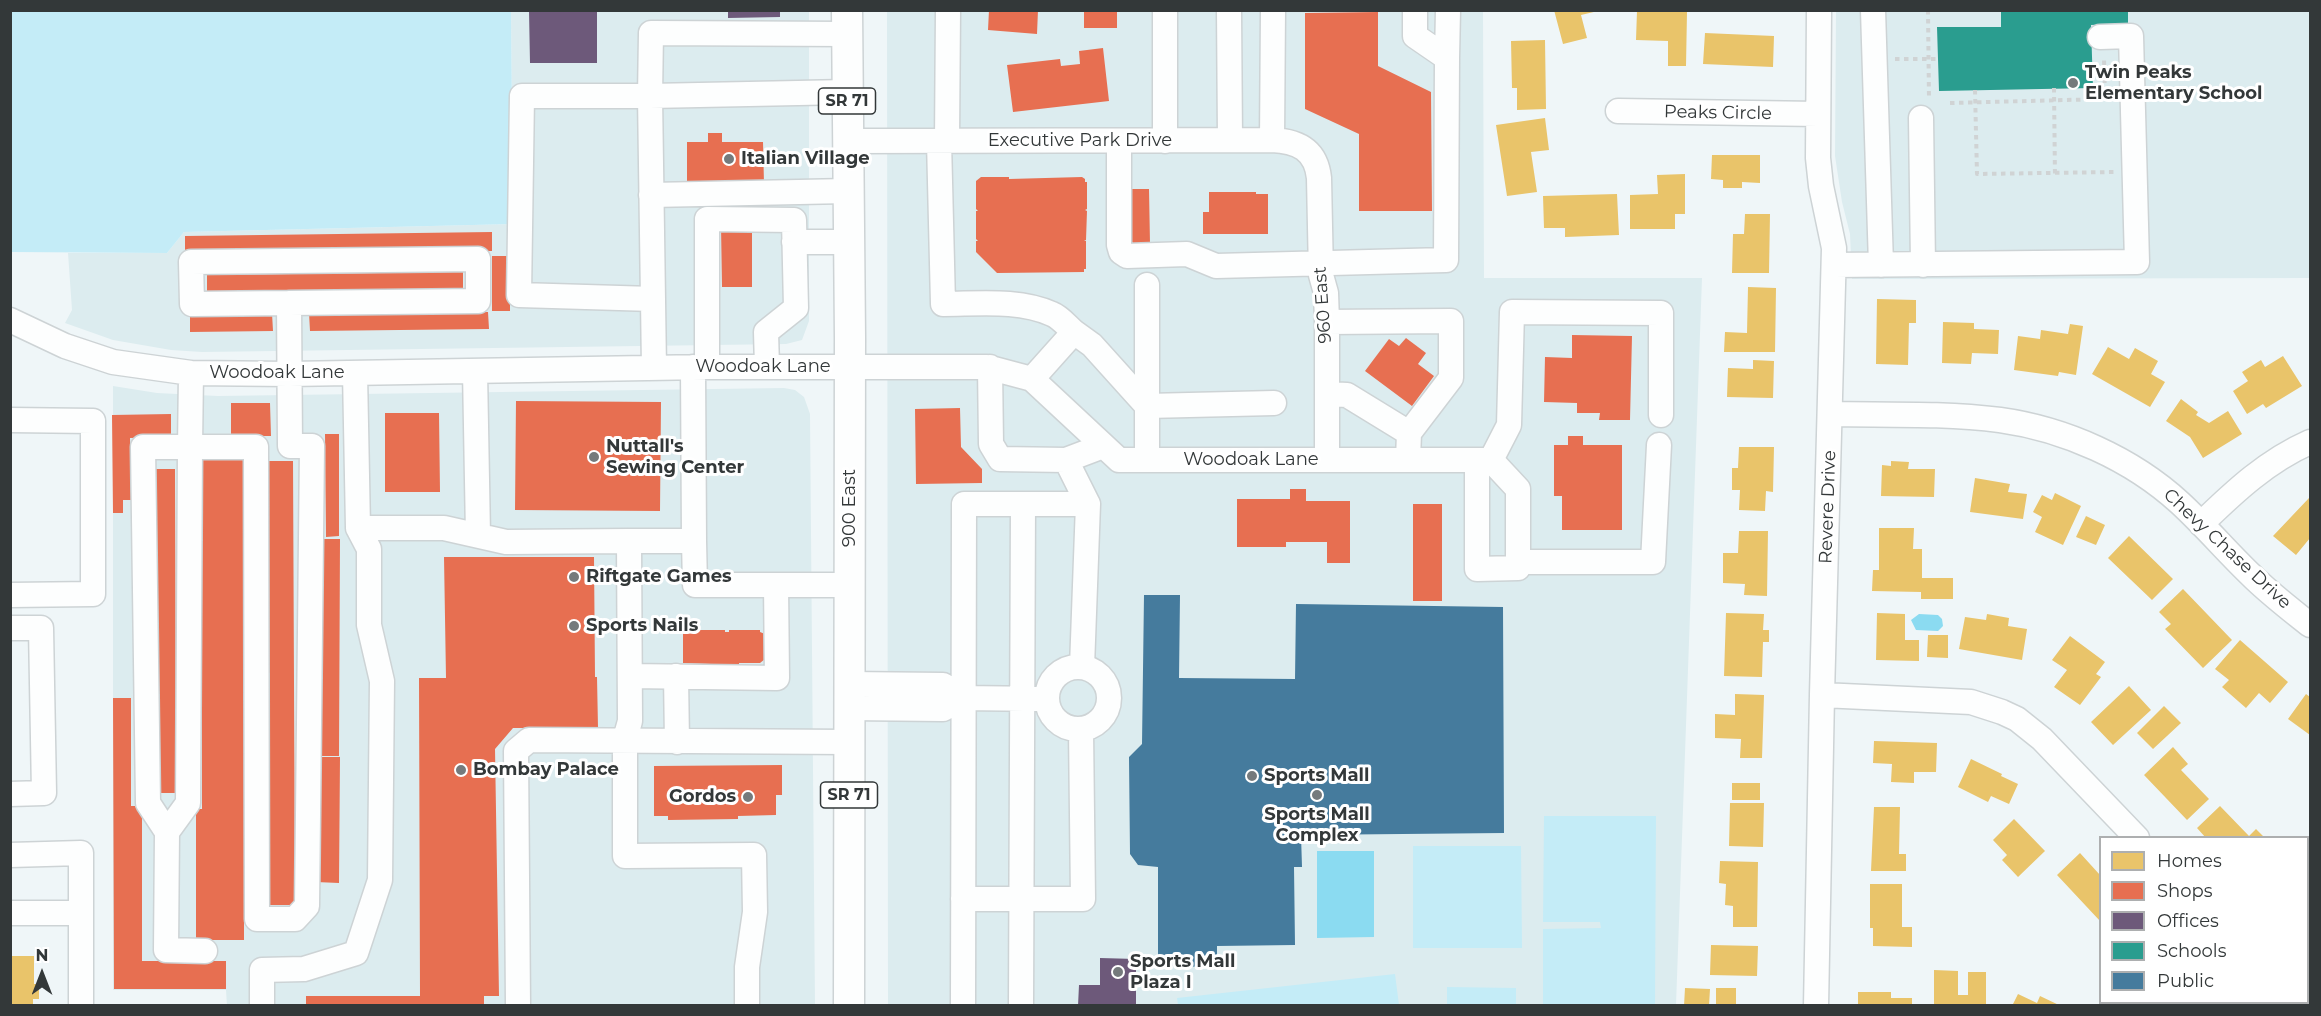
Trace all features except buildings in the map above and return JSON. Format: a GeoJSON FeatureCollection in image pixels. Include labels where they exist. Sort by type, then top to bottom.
{"type":"FeatureCollection","features":[{"type":"Feature","properties":{"kind":"main road","name":"900 East"},"geometry":{"type":"LineString","coordinates":[[847,22],[850,366],[849,1005]]}},
{"type":"Feature","properties":{"kind":"street"},"geometry":{"type":"LineString","coordinates":[[948,10],[943,141],[943,304],[1022,306],[1053,314],[1092,345],[1147,406],[1274,403]]}},
{"type":"Feature","properties":{"kind":"street"},"geometry":{"type":"LineString","coordinates":[[1165,10],[1165,141]]}},
{"type":"Feature","properties":{"kind":"street"},"geometry":{"type":"LineString","coordinates":[[1229,10],[1230,140]]}},
{"type":"Feature","properties":{"kind":"street"},"geometry":{"type":"LineString","coordinates":[[1272,140],[1273,10]]}},
{"type":"Feature","properties":{"kind":"street"},"geometry":{"type":"LineString","coordinates":[[1415,10],[1415,36],[1447,58]]}},
{"type":"Feature","properties":{"kind":"street"},"geometry":{"type":"LineString","coordinates":[[1119,141],[1119,244],[1121,252],[1127,256],[1187,254],[1216,266],[1446,260],[1448,10]]}},
{"type":"Feature","properties":{"kind":"street","name":"Revere Drive"},"geometry":{"type":"LineString","coordinates":[[1816,1005],[1834,266],[1833,236],[1819,171],[1819,10]]}},
{"type":"Feature","properties":{"kind":"street"},"geometry":{"type":"LineString","coordinates":[[1873,10],[1881,266]]}},
{"type":"Feature","properties":{"kind":"street"},"geometry":{"type":"LineString","coordinates":[[654,368],[651,33],[847,22]]}},
{"type":"Feature","properties":{"kind":"street"},"geometry":{"type":"LineString","coordinates":[[1834,266],[2137,262],[2131,36],[2106,47]]}},
{"type":"Feature","properties":{"kind":"street"},"geometry":{"type":"LineString","coordinates":[[653,299],[519,295],[522,96],[847,92]]}},
{"type":"Feature","properties":{"kind":"street","name":"Peaks Circle"},"geometry":{"type":"LineString","coordinates":[[1618,111],[1818,114]]}},
{"type":"Feature","properties":{"kind":"street"},"geometry":{"type":"LineString","coordinates":[[1923,266],[1925,111]]}},
{"type":"Feature","properties":{"kind":"street","name":"Executive Park Drive"},"geometry":{"type":"LineString","coordinates":[[848,141],[1272,140],[1291,142],[1308,153]]}},
{"type":"Feature","properties":{"kind":"street","name":"960 East"},"geometry":{"type":"LineString","coordinates":[[1308,153],[1318,171],[1320,262],[1326,293],[1328,460]]}},
{"type":"Feature","properties":{"kind":"street"},"geometry":{"type":"LineString","coordinates":[[651,195],[848,191]]}},
{"type":"Feature","properties":{"kind":"street"},"geometry":{"type":"LineString","coordinates":[[766,367],[766,332],[796,308],[794,220],[707,219],[694,541],[695,585],[849,585]]}},
{"type":"Feature","properties":{"kind":"street"},"geometry":{"type":"LineString","coordinates":[[794,242],[849,242]]}},
{"type":"Feature","properties":{"kind":"street"},"geometry":{"type":"LineString","coordinates":[[478,260],[478,301],[289,303],[192,304],[191,262],[478,260]]}},
{"type":"Feature","properties":{"kind":"street"},"geometry":{"type":"LineString","coordinates":[[1147,285],[1147,460]]}},
{"type":"Feature","properties":{"kind":"street"},"geometry":{"type":"LineString","coordinates":[[289,303],[290,446]]}},
{"type":"Feature","properties":{"kind":"street"},"geometry":{"type":"LineString","coordinates":[[1484,460],[1518,489],[1518,568],[1477,569],[1484,460],[1509,425],[1512,312],[1661,313],[1661,415]]}},
{"type":"Feature","properties":{"kind":"street","name":"Woodoak Lane"},"geometry":{"type":"LineString","coordinates":[[10,320],[65,346],[113,362],[191,373],[289,374],[700,367],[990,367],[1032,379],[1119,460],[1484,460]]}},
{"type":"Feature","properties":{"kind":"street"},"geometry":{"type":"LineString","coordinates":[[1327,322],[1451,321],[1451,378],[1409,433],[1408,460]]}},
{"type":"Feature","properties":{"kind":"street"},"geometry":{"type":"LineString","coordinates":[[1032,379],[1074,332]]}},
{"type":"Feature","properties":{"kind":"street"},"geometry":{"type":"LineString","coordinates":[[990,367],[991,444],[1000,459],[1066,460],[1103,446]]}},
{"type":"Feature","properties":{"kind":"street"},"geometry":{"type":"LineString","coordinates":[[475,371],[478,535]]}},
{"type":"Feature","properties":{"kind":"street"},"geometry":{"type":"LineString","coordinates":[[167,832],[188,803],[191,373]]}},
{"type":"Feature","properties":{"kind":"street"},"geometry":{"type":"LineString","coordinates":[[262,1005],[262,970],[304,969],[356,953],[380,880],[382,681],[369,625],[369,549],[358,528],[355,373]]}},
{"type":"Feature","properties":{"kind":"street"},"geometry":{"type":"LineString","coordinates":[[1327,394],[1347,395],[1409,433]]}},
{"type":"Feature","properties":{"kind":"street","name":"Chevy Chase Drive"},"geometry":{"type":"LineString","coordinates":[[1831,414],[1973,418],[2010,422],[2056,434],[2100,451],[2134,469],[2180,502],[2252,576],[2310,624]]}},
{"type":"Feature","properties":{"kind":"street"},"geometry":{"type":"LineString","coordinates":[[10,420],[93,421],[93,594],[10,595]]}},
{"type":"Feature","properties":{"kind":"street"},"geometry":{"type":"LineString","coordinates":[[2201,524],[2259,471],[2310,441]]}},
{"type":"Feature","properties":{"kind":"street"},"geometry":{"type":"LineString","coordinates":[[1518,562],[1653,562],[1659,445]]}},
{"type":"Feature","properties":{"kind":"street"},"geometry":{"type":"LineString","coordinates":[[205,951],[166,950],[167,832],[148,803],[143,447],[312,446],[307,906],[295,919],[257,919],[256,447]]}},
{"type":"Feature","properties":{"kind":"street"},"geometry":{"type":"LineString","coordinates":[[1066,460],[1088,504],[1082,667]]}},
{"type":"Feature","properties":{"kind":"street"},"geometry":{"type":"LineString","coordinates":[[963,1005],[964,504],[1088,504]]}},
{"type":"Feature","properties":{"kind":"street"},"geometry":{"type":"LineString","coordinates":[[1021,1005],[1023,504]]}},
{"type":"Feature","properties":{"kind":"street"},"geometry":{"type":"LineString","coordinates":[[358,528],[444,528],[506,542],[694,541]]}},
{"type":"Feature","properties":{"kind":"street"},"geometry":{"type":"LineString","coordinates":[[629,541],[630,721],[625,739],[626,856],[754,855],[755,912],[747,967],[747,1005]]}},
{"type":"Feature","properties":{"kind":"street"},"geometry":{"type":"LineString","coordinates":[[630,676],[777,678],[776,585]]}},
{"type":"Feature","properties":{"kind":"street"},"geometry":{"type":"LineString","coordinates":[[10,628],[41,628],[44,793],[10,794]]}},
{"type":"Feature","properties":{"kind":"street"},"geometry":{"type":"LineString","coordinates":[[1072,667],[1092,670],[1106,684],[1109,693],[1105,713],[1098,722],[1081,730],[1068,728],[1058,722],[1051,714],[1046,699],[1049,685],[1055,676],[1072,667]]}},
{"type":"Feature","properties":{"kind":"street"},"geometry":{"type":"LineString","coordinates":[[676,676],[677,742]]}},
{"type":"Feature","properties":{"kind":"street"},"geometry":{"type":"LineString","coordinates":[[849,696],[943,686],[962,698],[1046,699]]}},
{"type":"Feature","properties":{"kind":"street"},"geometry":{"type":"LineString","coordinates":[[1822,695],[1963,702],[1987,706],[2002,712],[2030,728],[2042,739],[2136,836]]}},
{"type":"Feature","properties":{"kind":"street"},"geometry":{"type":"LineString","coordinates":[[963,899],[1083,899],[1081,730]]}},
{"type":"Feature","properties":{"kind":"street"},"geometry":{"type":"LineString","coordinates":[[518,1005],[516,751],[529,740],[849,742]]}},
{"type":"Feature","properties":{"kind":"street"},"geometry":{"type":"LineString","coordinates":[[16,853],[81,853],[81,1005]]}},
{"type":"Feature","properties":{"kind":"street"},"geometry":{"type":"LineString","coordinates":[[10,913],[81,913]]}},
{"type":"Feature","properties":{"kind":"path"},"geometry":{"type":"LineString","coordinates":[[1925,111],[1929,59],[1928,10]]}},
{"type":"Feature","properties":{"kind":"path"},"geometry":{"type":"LineString","coordinates":[[1950,103],[2105,99],[2104,57],[2106,47]]}},
{"type":"Feature","properties":{"kind":"path"},"geometry":{"type":"LineString","coordinates":[[1888,59],[1938,59]]}},
{"type":"Feature","properties":{"kind":"path"},"geometry":{"type":"LineString","coordinates":[[2055,88],[2055,176]]}},
{"type":"Feature","properties":{"kind":"path"},"geometry":{"type":"LineString","coordinates":[[1975,90],[1977,174],[2055,176],[2126,172]]}},
{"type":"Feature","properties":{"kind":"shaded area"},"geometry":{"type":"Polygon","coordinates":[[[10,11],[511,11],[513,224],[184,232],[167,253],[11,252],[10,11]]]}},
{"type":"Feature","properties":{"kind":"shaded area"},"geometry":{"type":"Polygon","coordinates":[[[511,11],[809,11],[809,321],[802,340],[786,344],[202,352],[171,350],[113,340],[65,323],[72,310],[68,253],[167,253],[184,232],[513,224],[511,11]]]}},
{"type":"Feature","properties":{"kind":"shaded area"},"geometry":{"type":"Polygon","coordinates":[[[887,11],[1483,11],[1484,278],[1702,278],[1676,1005],[888,1005],[887,11]]]}},
{"type":"Feature","properties":{"kind":"shaded area","name":"Twin Peaks Elementary School"},"geometry":{"type":"Polygon","coordinates":[[[1836,11],[2310,11],[2310,278],[1852,279],[1850,234],[1842,202],[1835,156],[1836,11]]]}},
{"type":"Feature","properties":{"kind":"shaded area"},"geometry":{"type":"Polygon","coordinates":[[[113,386],[157,393],[218,396],[784,388],[795,390],[804,397],[810,414],[815,1005],[227,1006],[226,990],[113,990],[113,386]]]}},
{"type":"Feature","properties":{"kind":"shaded area"},"geometry":{"type":"Polygon","coordinates":[[[1544,816],[1656,816],[1655,1005],[1543,1005],[1543,929],[1601,928],[1600,922],[1543,922],[1544,816]]]}},
{"type":"Feature","properties":{"kind":"shaded area"},"geometry":{"type":"Polygon","coordinates":[[[1413,846],[1521,846],[1522,948],[1413,948],[1413,846]]]}},
{"type":"Feature","properties":{"kind":"shaded area"},"geometry":{"type":"Polygon","coordinates":[[[1395,974],[1399,1005],[1178,1005],[1177,998],[1395,974]]]}},
{"type":"Feature","properties":{"kind":"shaded area"},"geometry":{"type":"Polygon","coordinates":[[[1447,987],[1516,988],[1516,1005],[1447,1005],[1447,987]]]}},
{"type":"Feature","properties":{"kind":"water"},"geometry":{"type":"Polygon","coordinates":[[[1919,614],[1938,615],[1942,619],[1943,626],[1938,631],[1916,630],[1911,620],[1919,614]]]}},
{"type":"Feature","properties":{"kind":"water"},"geometry":{"type":"Polygon","coordinates":[[[1317,851],[1374,851],[1374,937],[1317,938],[1317,851]]]}},
{"type":"Feature","properties":{"kind":"place","name":"Twin Peaks Elementary School"},"geometry":{"type":"Point","coordinates":[2073,83]}},
{"type":"Feature","properties":{"kind":"place","name":"Italian Village"},"geometry":{"type":"Point","coordinates":[729,159]}},
{"type":"Feature","properties":{"kind":"place","name":"Nuttall's Sewing Center"},"geometry":{"type":"Point","coordinates":[594,457]}},
{"type":"Feature","properties":{"kind":"place","name":"Riftgate Games"},"geometry":{"type":"Point","coordinates":[574,577]}},
{"type":"Feature","properties":{"kind":"place","name":"Sports Nails"},"geometry":{"type":"Point","coordinates":[574,626]}},
{"type":"Feature","properties":{"kind":"place","name":"Bombay Palace"},"geometry":{"type":"Point","coordinates":[461,770]}},
{"type":"Feature","properties":{"kind":"place","name":"Sports Mall"},"geometry":{"type":"Point","coordinates":[1252,776]}},
{"type":"Feature","properties":{"kind":"place","name":"Sports Mall Complex"},"geometry":{"type":"Point","coordinates":[1317,795]}},
{"type":"Feature","properties":{"kind":"place","name":"Gordos"},"geometry":{"type":"Point","coordinates":[748,797]}},
{"type":"Feature","properties":{"kind":"place","name":"Sports Mall Plaza I"},"geometry":{"type":"Point","coordinates":[1118,972]}}]}
